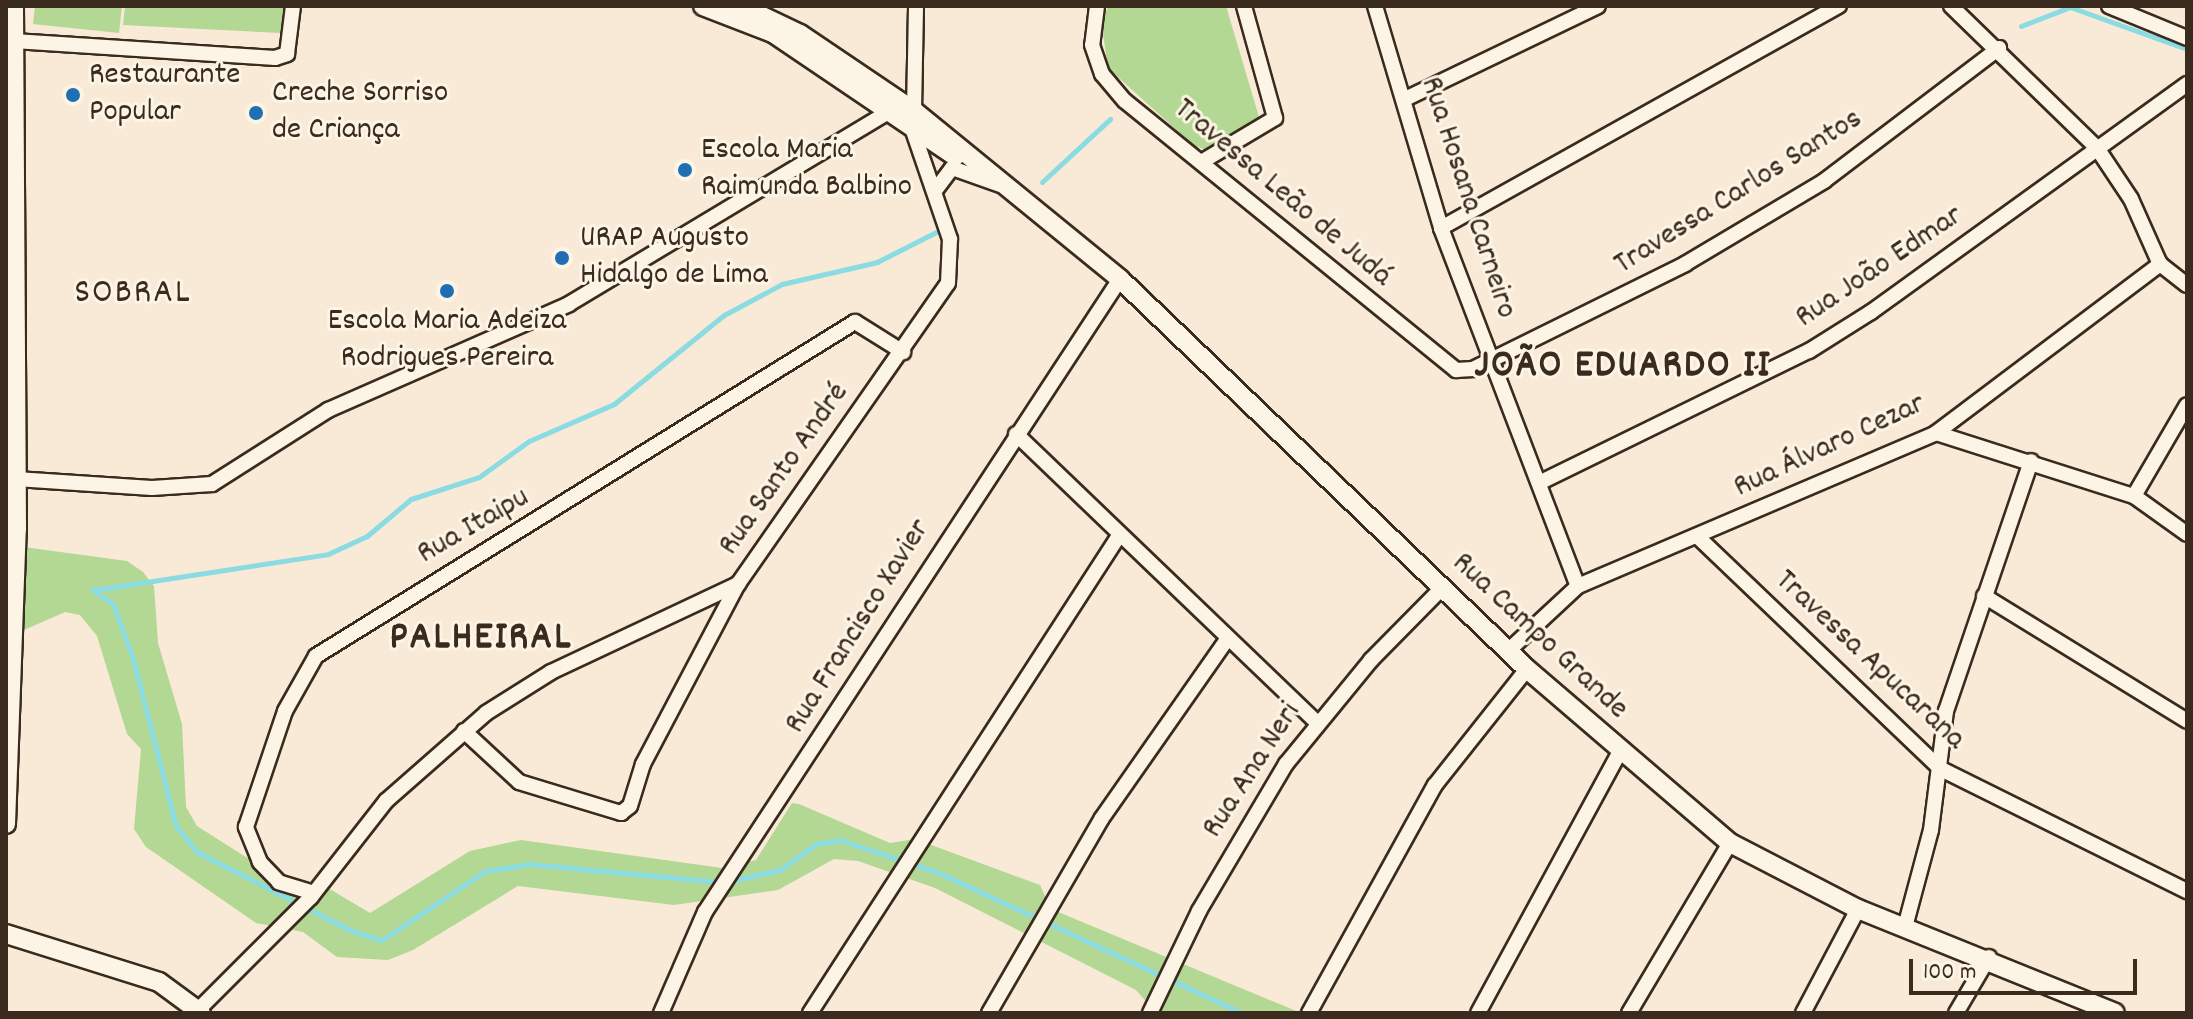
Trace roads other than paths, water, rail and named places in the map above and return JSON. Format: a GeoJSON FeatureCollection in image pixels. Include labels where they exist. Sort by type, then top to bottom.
{"type":"FeatureCollection","features":[{"type":"Feature","properties":{"kind":"street"},"geometry":{"type":"LineString","coordinates":[[6,824],[16,479],[12,361],[14,6]]}},
{"type":"Feature","properties":{"kind":"street"},"geometry":{"type":"LineString","coordinates":[[14,41],[275,58],[287,54],[293,6]]}},
{"type":"Feature","properties":{"kind":"street","name":"Rua Campo Grande"},"geometry":{"type":"LineString","coordinates":[[703,6],[773,33],[885,114],[1001,186]]}},
{"type":"Feature","properties":{"kind":"street","name":"Rua Campo Grande"},"geometry":{"type":"LineString","coordinates":[[741,6],[813,42],[914,111],[1001,186],[1120,279],[1527,669],[1619,753],[1730,843],[1858,909],[1989,957],[2115,1013]]}},
{"type":"Feature","properties":{"kind":"street"},"geometry":{"type":"LineString","coordinates":[[913,131],[916,6]]}},
{"type":"Feature","properties":{"kind":"street","name":"Travessa Leão de Judá"},"geometry":{"type":"LineString","coordinates":[[1097,6],[1092,45],[1102,74],[1125,101],[1203,161],[1439,364],[1473,369],[1492,359]]}},
{"type":"Feature","properties":{"kind":"street"},"geometry":{"type":"LineString","coordinates":[[1203,161],[1275,118],[1244,6]]}},
{"type":"Feature","properties":{"kind":"street","name":"Rua Hosana Carneiro"},"geometry":{"type":"LineString","coordinates":[[1375,6],[1441,228],[1578,586]]}},
{"type":"Feature","properties":{"kind":"street"},"geometry":{"type":"LineString","coordinates":[[1405,99],[1598,6]]}},
{"type":"Feature","properties":{"kind":"street"},"geometry":{"type":"LineString","coordinates":[[1441,228],[1839,6]]}},
{"type":"Feature","properties":{"kind":"street"},"geometry":{"type":"LineString","coordinates":[[1951,6],[1999,48],[2097,148],[2131,199],[2160,264],[2187,285]]}},
{"type":"Feature","properties":{"kind":"street"},"geometry":{"type":"LineString","coordinates":[[2109,6],[2187,38]]}},
{"type":"Feature","properties":{"kind":"street","name":"Travessa Carlos Santos"},"geometry":{"type":"LineString","coordinates":[[1492,359],[1644,288],[1824,181],[1999,48]]}},
{"type":"Feature","properties":{"kind":"street","name":"Rua João Edmar"},"geometry":{"type":"LineString","coordinates":[[1539,483],[1809,351],[1901,294],[2187,84]]}},
{"type":"Feature","properties":{"kind":"street"},"geometry":{"type":"LineString","coordinates":[[16,479],[152,488],[212,484],[328,410],[569,304],[885,114]]}},
{"type":"Feature","properties":{"kind":"street","name":"Rua Santo André"},"geometry":{"type":"LineString","coordinates":[[198,1012],[312,895],[386,801],[464,731],[551,672],[738,584],[903,352],[948,283],[950,239],[937,188],[913,131]]}},
{"type":"Feature","properties":{"kind":"street"},"geometry":{"type":"LineString","coordinates":[[937,188],[952,168],[1001,186]]}},
{"type":"Feature","properties":{"kind":"street","name":"Rua Álvaro Cezar"},"geometry":{"type":"LineString","coordinates":[[1508,651],[1578,586],[1699,538],[1936,433],[2160,264]]}},
{"type":"Feature","properties":{"kind":"street","name":"Rua Francisco Xavier"},"geometry":{"type":"LineString","coordinates":[[661,1013],[676,966],[710,905],[736,871],[1016,434],[1120,279]]}},
{"type":"Feature","properties":{"kind":"street","name":"Rua Itaipu"},"geometry":{"type":"LineString","coordinates":[[312,895],[279,882],[260,862],[246,827],[285,711],[316,656],[855,322],[903,352]]}},
{"type":"Feature","properties":{"kind":"street"},"geometry":{"type":"LineString","coordinates":[[2134,496],[2187,405]]}},
{"type":"Feature","properties":{"kind":"street"},"geometry":{"type":"LineString","coordinates":[[1936,433],[2134,496],[2187,534]]}},
{"type":"Feature","properties":{"kind":"street"},"geometry":{"type":"LineString","coordinates":[[1016,434],[1226,641],[1316,722]]}},
{"type":"Feature","properties":{"kind":"street"},"geometry":{"type":"LineString","coordinates":[[1905,927],[1941,769],[1946,711],[2031,461]]}},
{"type":"Feature","properties":{"kind":"street"},"geometry":{"type":"LineString","coordinates":[[810,1013],[917,854],[1067,605],[1118,537]]}},
{"type":"Feature","properties":{"kind":"street","name":"Travessa Apucarana"},"geometry":{"type":"LineString","coordinates":[[1699,538],[1941,769],[2187,891]]}},
{"type":"Feature","properties":{"kind":"street"},"geometry":{"type":"LineString","coordinates":[[464,731],[519,782],[626,811],[643,764],[738,584]]}},
{"type":"Feature","properties":{"kind":"street","name":"Rua Ana Neri"},"geometry":{"type":"LineString","coordinates":[[1150,1013],[1253,819],[1316,722],[1442,588]]}},
{"type":"Feature","properties":{"kind":"street"},"geometry":{"type":"LineString","coordinates":[[1984,596],[2187,721]]}},
{"type":"Feature","properties":{"kind":"street"},"geometry":{"type":"LineString","coordinates":[[989,1013],[1102,818],[1226,641]]}},
{"type":"Feature","properties":{"kind":"street"},"geometry":{"type":"LineString","coordinates":[[1309,1013],[1435,785],[1527,669]]}},
{"type":"Feature","properties":{"kind":"street"},"geometry":{"type":"LineString","coordinates":[[1478,1013],[1619,753]]}},
{"type":"Feature","properties":{"kind":"street"},"geometry":{"type":"LineString","coordinates":[[1629,1013],[1730,843]]}},
{"type":"Feature","properties":{"kind":"street"},"geometry":{"type":"LineString","coordinates":[[1803,1013],[1858,909]]}},
{"type":"Feature","properties":{"kind":"street"},"geometry":{"type":"LineString","coordinates":[[6,934],[159,982],[198,1012]]}},
{"type":"Feature","properties":{"kind":"street"},"geometry":{"type":"LineString","coordinates":[[1956,1013],[1989,957]]}},
{"type":"Feature","properties":{"kind":"waterway"},"geometry":{"type":"LineString","coordinates":[[2021,26],[2070,7],[2187,49]]}},
{"type":"Feature","properties":{"kind":"waterway"},"geometry":{"type":"LineString","coordinates":[[1042,182],[1110,119]]}},
{"type":"Feature","properties":{"kind":"waterway"},"geometry":{"type":"LineString","coordinates":[[94,590],[328,554],[367,536],[411,499],[479,477],[529,441],[614,404],[724,315],[782,284],[877,262],[938,231]]}},
{"type":"Feature","properties":{"kind":"waterway"},"geometry":{"type":"LineString","coordinates":[[93,590],[113,604],[133,659],[176,826],[197,852],[352,931],[382,940],[485,871],[529,864],[720,882]]}},
{"type":"Feature","properties":{"kind":"waterway"},"geometry":{"type":"LineString","coordinates":[[730,881],[780,870],[816,844],[840,840],[937,872],[1242,1013]]}},
{"type":"Feature","properties":{"kind":"place","name":"Restaurante Popular"},"geometry":{"type":"Point","coordinates":[73,95]}},
{"type":"Feature","properties":{"kind":"place","name":"Creche Sorriso de Criança"},"geometry":{"type":"Point","coordinates":[256,113]}},
{"type":"Feature","properties":{"kind":"place","name":"Escola Maria Raimunda Balbino"},"geometry":{"type":"Point","coordinates":[685,170]}},
{"type":"Feature","properties":{"kind":"place","name":"URAP Augusto Hidalgo de Lima"},"geometry":{"type":"Point","coordinates":[562,258]}},
{"type":"Feature","properties":{"kind":"place","name":"Escola Maria Adeiza Rodrigues Pereira"},"geometry":{"type":"Point","coordinates":[447,291]}},
{"type":"Feature","properties":{"kind":"district","name":"SOBRAL"},"geometry":{"type":"Point","coordinates":[133,295]}},
{"type":"Feature","properties":{"kind":"district","name":"JOÃO EDUARDO II"},"geometry":{"type":"Point","coordinates":[1623,368]}},
{"type":"Feature","properties":{"kind":"district","name":"PALHEIRAL"},"geometry":{"type":"Point","coordinates":[481,640]}}]}
